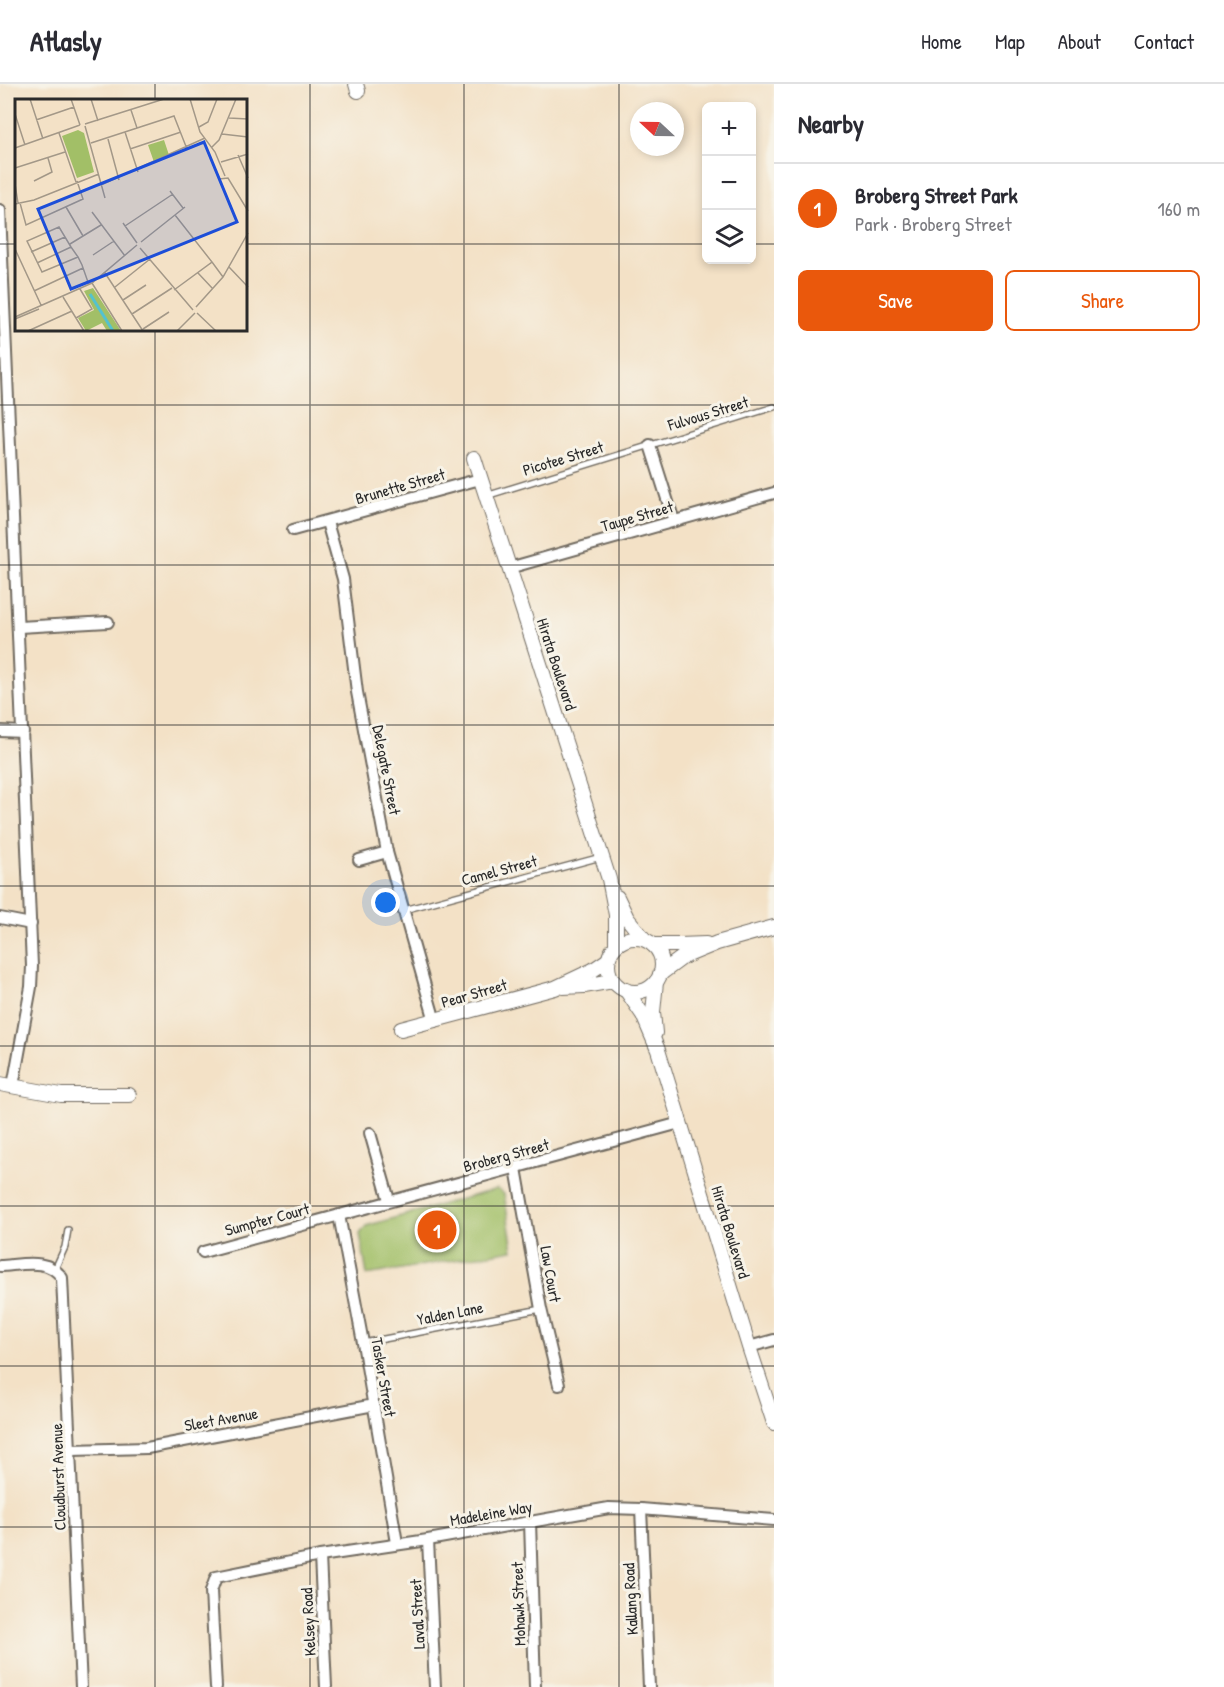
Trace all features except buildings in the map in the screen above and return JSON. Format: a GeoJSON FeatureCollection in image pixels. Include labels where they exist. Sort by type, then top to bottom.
{"type":"FeatureCollection","features":[{"type":"Feature","properties":{"kind":"street"},"geometry":{"type":"LineString","coordinates":[[0,210],[32,966],[31,987],[7,1085],[61,1095],[129,1095]]}},
{"type":"Feature","properties":{"kind":"street"},"geometry":{"type":"LineString","coordinates":[[650,445],[674,521]]}},
{"type":"Feature","properties":{"kind":"street","name":"Hirata Boulevard"},"geometry":{"type":"LineString","coordinates":[[474,458],[601,857],[627,918],[649,942]]}},
{"type":"Feature","properties":{"kind":"street","name":"Brunette Street"},"geometry":{"type":"LineString","coordinates":[[293,530],[480,479]]}},
{"type":"Feature","properties":{"kind":"street","name":"Taupe Street"},"geometry":{"type":"LineString","coordinates":[[509,568],[774,493]]}},
{"type":"Feature","properties":{"kind":"street","name":"Delegate Street"},"geometry":{"type":"LineString","coordinates":[[327,522],[343,579],[357,692],[387,852],[435,1021]]}},
{"type":"Feature","properties":{"kind":"street"},"geometry":{"type":"LineString","coordinates":[[19,627],[108,622]]}},
{"type":"Feature","properties":{"kind":"street"},"geometry":{"type":"LineString","coordinates":[[0,731],[23,732]]}},
{"type":"Feature","properties":{"kind":"street"},"geometry":{"type":"LineString","coordinates":[[359,860],[387,852]]}},
{"type":"Feature","properties":{"kind":"street","name":"Hirata Boulevard"},"geometry":{"type":"LineString","coordinates":[[609,879],[616,915],[616,944]]}},
{"type":"Feature","properties":{"kind":"street"},"geometry":{"type":"LineString","coordinates":[[0,918],[31,924]]}},
{"type":"Feature","properties":{"kind":"street"},"geometry":{"type":"LineString","coordinates":[[717,943],[679,945],[649,942],[632,937],[616,944],[608,960],[608,968],[613,981],[622,989],[640,992],[649,988],[683,957],[717,943],[774,927]]}},
{"type":"Feature","properties":{"kind":"street"},"geometry":{"type":"LineString","coordinates":[[649,942],[661,956],[662,965],[658,978]]}},
{"type":"Feature","properties":{"kind":"street","name":"Pear Street"},"geometry":{"type":"LineString","coordinates":[[401,1029],[555,988],[593,970],[608,960]]}},
{"type":"Feature","properties":{"kind":"street","name":"Hirata Boulevard"},"geometry":{"type":"LineString","coordinates":[[658,978],[653,1012],[658,1050]]}},
{"type":"Feature","properties":{"kind":"street","name":"Pear Street"},"geometry":{"type":"LineString","coordinates":[[555,988],[613,981]]}},
{"type":"Feature","properties":{"kind":"street","name":"Hirata Boulevard"},"geometry":{"type":"LineString","coordinates":[[626,990],[643,1015],[658,1050],[774,1423]]}},
{"type":"Feature","properties":{"kind":"street","name":"Broberg Street"},"geometry":{"type":"LineString","coordinates":[[339,1215],[680,1123]]}},
{"type":"Feature","properties":{"kind":"street"},"geometry":{"type":"LineString","coordinates":[[370,1133],[389,1200]]}},
{"type":"Feature","properties":{"kind":"street","name":"Law Court"},"geometry":{"type":"LineString","coordinates":[[516,1168],[541,1309],[559,1385]]}},
{"type":"Feature","properties":{"kind":"street","name":"Sumpter Court"},"geometry":{"type":"LineString","coordinates":[[203,1252],[339,1215]]}},
{"type":"Feature","properties":{"kind":"street","name":"Tasker Street"},"geometry":{"type":"LineString","coordinates":[[339,1215],[397,1543]]}},
{"type":"Feature","properties":{"kind":"street"},"geometry":{"type":"LineString","coordinates":[[0,1266],[45,1264],[56,1269]]}},
{"type":"Feature","properties":{"kind":"street","name":"Cloudburst Avenue"},"geometry":{"type":"LineString","coordinates":[[56,1269],[63,1278],[64,1286],[81,1687]]}},
{"type":"Feature","properties":{"kind":"street"},"geometry":{"type":"LineString","coordinates":[[749,1347],[774,1340]]}},
{"type":"Feature","properties":{"kind":"street","name":"Sleet Avenue"},"geometry":{"type":"LineString","coordinates":[[72,1450],[147,1448],[374,1405]]}},
{"type":"Feature","properties":{"kind":"street","name":"Madeleine Way"},"geometry":{"type":"LineString","coordinates":[[216,1687],[211,1591],[216,1577],[320,1556],[428,1540],[609,1508],[774,1520]]}},
{"type":"Feature","properties":{"kind":"street","name":"Kallang Road"},"geometry":{"type":"LineString","coordinates":[[641,1509],[649,1687]]}},
{"type":"Feature","properties":{"kind":"street","name":"Mohawk Street"},"geometry":{"type":"LineString","coordinates":[[530,1521],[535,1687]]}},
{"type":"Feature","properties":{"kind":"street","name":"Laval Street"},"geometry":{"type":"LineString","coordinates":[[428,1540],[435,1687]]}},
{"type":"Feature","properties":{"kind":"street","name":"Kelsey Road"},"geometry":{"type":"LineString","coordinates":[[320,1556],[326,1687]]}},
{"type":"Feature","properties":{"kind":"lane","name":"Fulvous Street"},"geometry":{"type":"LineString","coordinates":[[650,445],[774,407]]}},
{"type":"Feature","properties":{"kind":"lane","name":"Picotee Street"},"geometry":{"type":"LineString","coordinates":[[485,496],[650,445]]}},
{"type":"Feature","properties":{"kind":"lane","name":"Camel Street"},"geometry":{"type":"LineString","coordinates":[[404,910],[601,857]]}},
{"type":"Feature","properties":{"kind":"lane"},"geometry":{"type":"LineString","coordinates":[[56,1269],[65,1247],[68,1230]]}},
{"type":"Feature","properties":{"kind":"lane","name":"Yalden Lane"},"geometry":{"type":"LineString","coordinates":[[363,1343],[541,1309]]}},
{"type":"Feature","properties":{"kind":"green space"},"geometry":{"type":"Polygon","coordinates":[[[497,1189],[504,1194],[513,1250],[367,1275],[360,1234],[366,1226],[497,1189]]]}},
{"type":"Feature","properties":{"kind":"place","name":"Broberg Street Park"},"geometry":{"type":"Point","coordinates":[437,1230]}}]}
